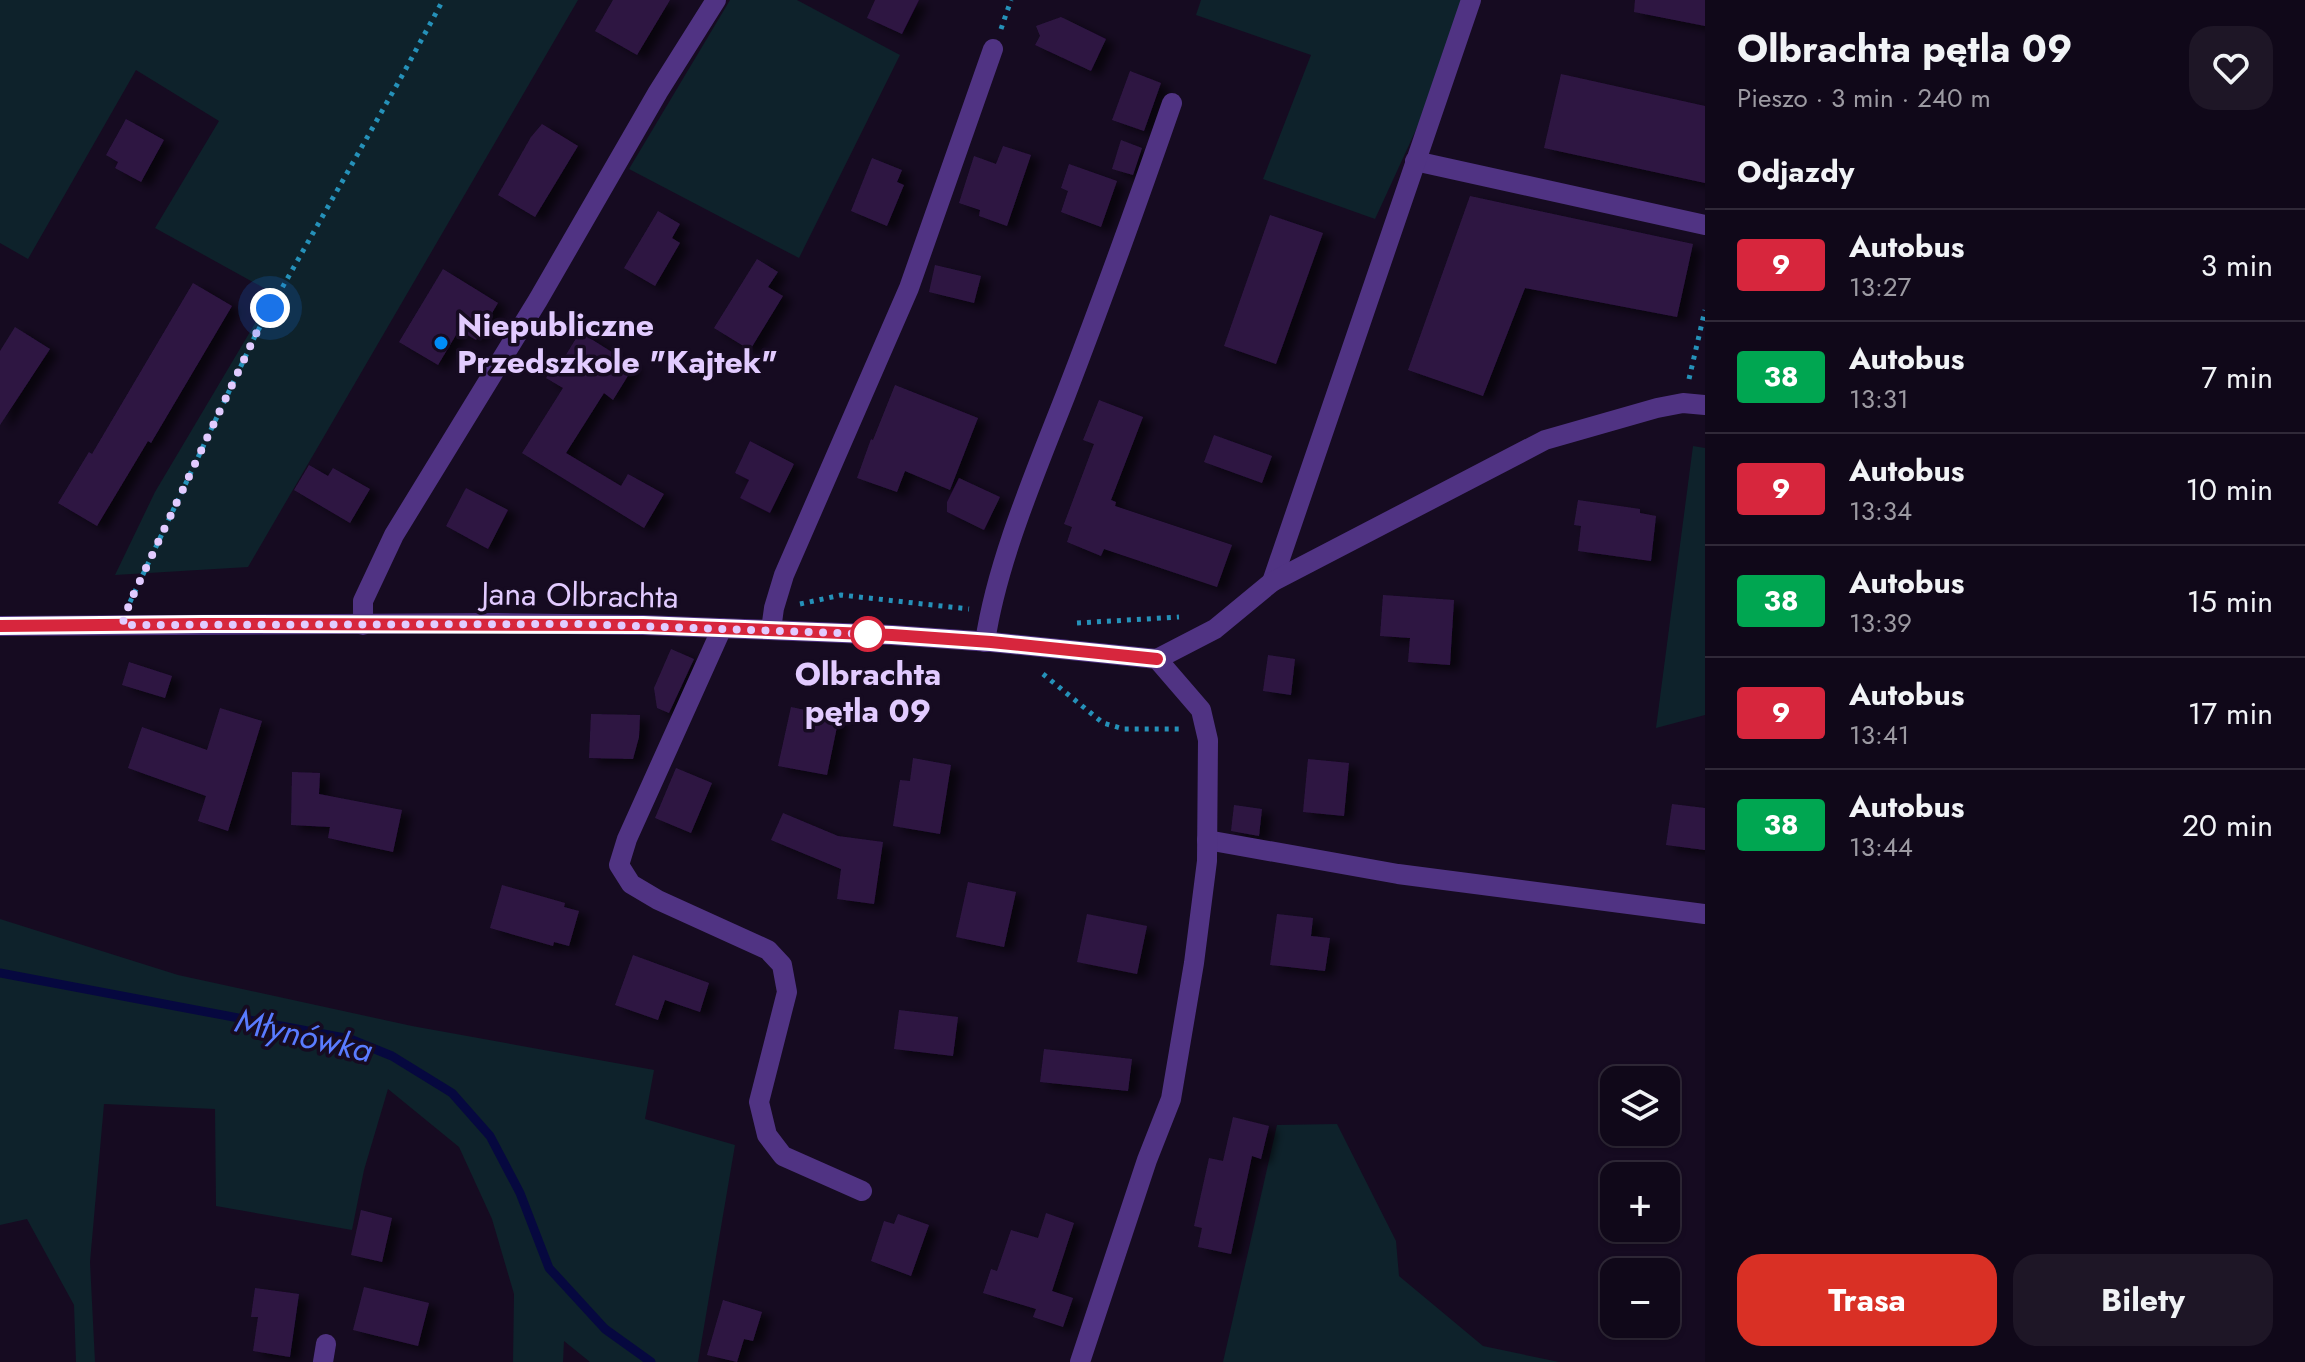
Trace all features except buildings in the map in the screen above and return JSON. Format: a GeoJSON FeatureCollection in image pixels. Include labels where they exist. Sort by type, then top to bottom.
{"type":"FeatureCollection","features":[{"type":"Feature","properties":{"kind":"street"},"geometry":{"type":"LineString","coordinates":[[363,625],[363,601],[394,535],[716,0]]}},
{"type":"Feature","properties":{"kind":"street"},"geometry":{"type":"LineString","coordinates":[[1272,582],[1471,0]]}},
{"type":"Feature","properties":{"kind":"street"},"geometry":{"type":"LineString","coordinates":[[771,630],[784,575],[909,288],[993,49]]}},
{"type":"Feature","properties":{"kind":"street"},"geometry":{"type":"LineString","coordinates":[[985,642],[989,614],[1026,497],[1113,273],[1172,103]]}},
{"type":"Feature","properties":{"kind":"street"},"geometry":{"type":"LineString","coordinates":[[1415,161],[1705,225]]}},
{"type":"Feature","properties":{"kind":"street"},"geometry":{"type":"LineString","coordinates":[[1080,1362],[1147,1160],[1171,1099],[1194,963],[1207,861],[1206,729],[1201,710],[1157,659],[1215,629],[1272,582],[1545,440],[1657,408],[1683,403],[1705,405]]}},
{"type":"Feature","properties":{"kind":"street","name":"Jana Olbrachta"},"geometry":{"type":"LineString","coordinates":[[0,626],[539,623],[722,628],[985,642],[1157,659]]}},
{"type":"Feature","properties":{"kind":"street"},"geometry":{"type":"LineString","coordinates":[[722,628],[627,839],[619,865],[631,884],[658,900],[768,950],[782,965],[787,992],[759,1102],[767,1135],[783,1156],[862,1191]]}},
{"type":"Feature","properties":{"kind":"street"},"geometry":{"type":"LineString","coordinates":[[1207,840],[1398,874],[1705,914]]}},
{"type":"Feature","properties":{"kind":"path"},"geometry":{"type":"LineString","coordinates":[[122,625],[256,334],[443,0]]}},
{"type":"Feature","properties":{"kind":"path"},"geometry":{"type":"LineString","coordinates":[[1683,403],[1705,310]]}},
{"type":"Feature","properties":{"kind":"path"},"geometry":{"type":"LineString","coordinates":[[1032,671],[1043,674],[1103,723],[1124,729],[1206,729]]}},
{"type":"Feature","properties":{"kind":"shaded area"},"geometry":{"type":"Polygon","coordinates":[[[0,0],[578,0],[248,567],[115,575],[155,492],[273,293],[155,228],[219,121],[136,70],[28,259],[0,243],[0,0]]]}},
{"type":"Feature","properties":{"kind":"shaded area"},"geometry":{"type":"Polygon","coordinates":[[[730,0],[797,0],[900,55],[799,258],[629,169],[730,0]]]}},
{"type":"Feature","properties":{"kind":"shaded area"},"geometry":{"type":"Polygon","coordinates":[[[1201,0],[1472,0],[1466,21],[1375,219],[1263,179],[1311,55],[1196,15],[1201,0]]]}},
{"type":"Feature","properties":{"kind":"shaded area"},"geometry":{"type":"Polygon","coordinates":[[[1693,446],[1705,448],[1705,715],[1656,728],[1693,446]]]}},
{"type":"Feature","properties":{"kind":"shaded area"},"geometry":{"type":"Polygon","coordinates":[[[0,919],[178,975],[412,1026],[654,1070],[645,1119],[735,1145],[698,1362],[590,1362],[564,1341],[563,1362],[513,1362],[514,1294],[492,1219],[459,1147],[388,1089],[364,1170],[352,1230],[216,1206],[215,1109],[104,1104],[90,1262],[95,1362],[76,1362],[74,1305],[27,1219],[0,1225],[0,919]]]}},
{"type":"Feature","properties":{"kind":"shaded area"},"geometry":{"type":"Polygon","coordinates":[[[1337,1124],[1396,1241],[1399,1276],[1483,1346],[1559,1362],[1223,1362],[1277,1125],[1337,1124]]]}},
{"type":"Feature","properties":{"kind":"waterway","name":"Młynówka"},"geometry":{"type":"LineString","coordinates":[[0,973],[350,1039],[392,1056],[452,1093],[490,1136],[520,1193],[549,1268],[605,1329],[651,1362]]}},
{"type":"Feature","properties":{"kind":"bus line","name":"9"},"geometry":{"type":"LineString","coordinates":[[0,626],[643,625],[892,635],[1157,659]]}},
{"type":"Feature","properties":{"kind":"place","name":"Niepubliczne Przedszkole \"Kajtek\""},"geometry":{"type":"Point","coordinates":[441,343]}},
{"type":"Feature","properties":{"kind":"place","name":"Olbrachta pętla 09"},"geometry":{"type":"Point","coordinates":[868,634]}},
{"type":"Feature","properties":{"kind":"route"},"geometry":{"type":"LineString","coordinates":[[270,308],[142,575],[122,625],[581,624],[868,634]]}}]}
